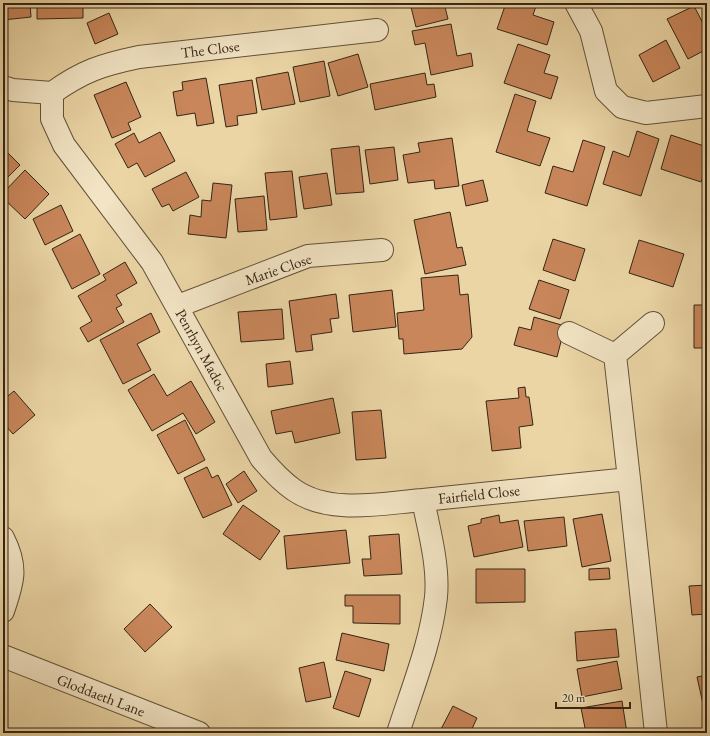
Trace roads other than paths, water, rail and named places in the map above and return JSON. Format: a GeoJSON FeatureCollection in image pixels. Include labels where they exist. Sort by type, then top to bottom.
{"type":"FeatureCollection","features":[{"type":"Feature","properties":{"kind":"street"},"geometry":{"type":"LineString","coordinates":[[576,3],[591,31],[606,91],[622,107],[646,113],[707,106]]}},
{"type":"Feature","properties":{"kind":"street","name":"The Close"},"geometry":{"type":"LineString","coordinates":[[52,94],[74,78],[102,65],[139,57],[377,30]]}},
{"type":"Feature","properties":{"kind":"street"},"geometry":{"type":"LineString","coordinates":[[3,87],[13,90],[52,94]]}},
{"type":"Feature","properties":{"kind":"street","name":"Penrhyn Madoc"},"geometry":{"type":"LineString","coordinates":[[52,94],[52,119],[64,145],[152,262],[178,306],[261,458],[276,476],[295,491],[320,501],[348,506],[423,500]]}},
{"type":"Feature","properties":{"kind":"street","name":"Marie Close"},"geometry":{"type":"LineString","coordinates":[[178,306],[308,256],[382,250]]}},
{"type":"Feature","properties":{"kind":"street"},"geometry":{"type":"LineString","coordinates":[[615,355],[653,323]]}},
{"type":"Feature","properties":{"kind":"street"},"geometry":{"type":"LineString","coordinates":[[569,333],[615,355]]}},
{"type":"Feature","properties":{"kind":"street"},"geometry":{"type":"LineString","coordinates":[[615,355],[656,733]]}},
{"type":"Feature","properties":{"kind":"street","name":"Fairfield Close"},"geometry":{"type":"LineString","coordinates":[[398,733],[428,637],[436,596],[434,553],[423,500],[629,479]]}},
{"type":"Feature","properties":{"kind":"street"},"geometry":{"type":"LineString","coordinates":[[3,538],[12,560],[13,581],[3,611]]}},
{"type":"Feature","properties":{"kind":"street","name":"Gloddaeth Lane"},"geometry":{"type":"LineString","coordinates":[[3,656],[199,733]]}}]}
